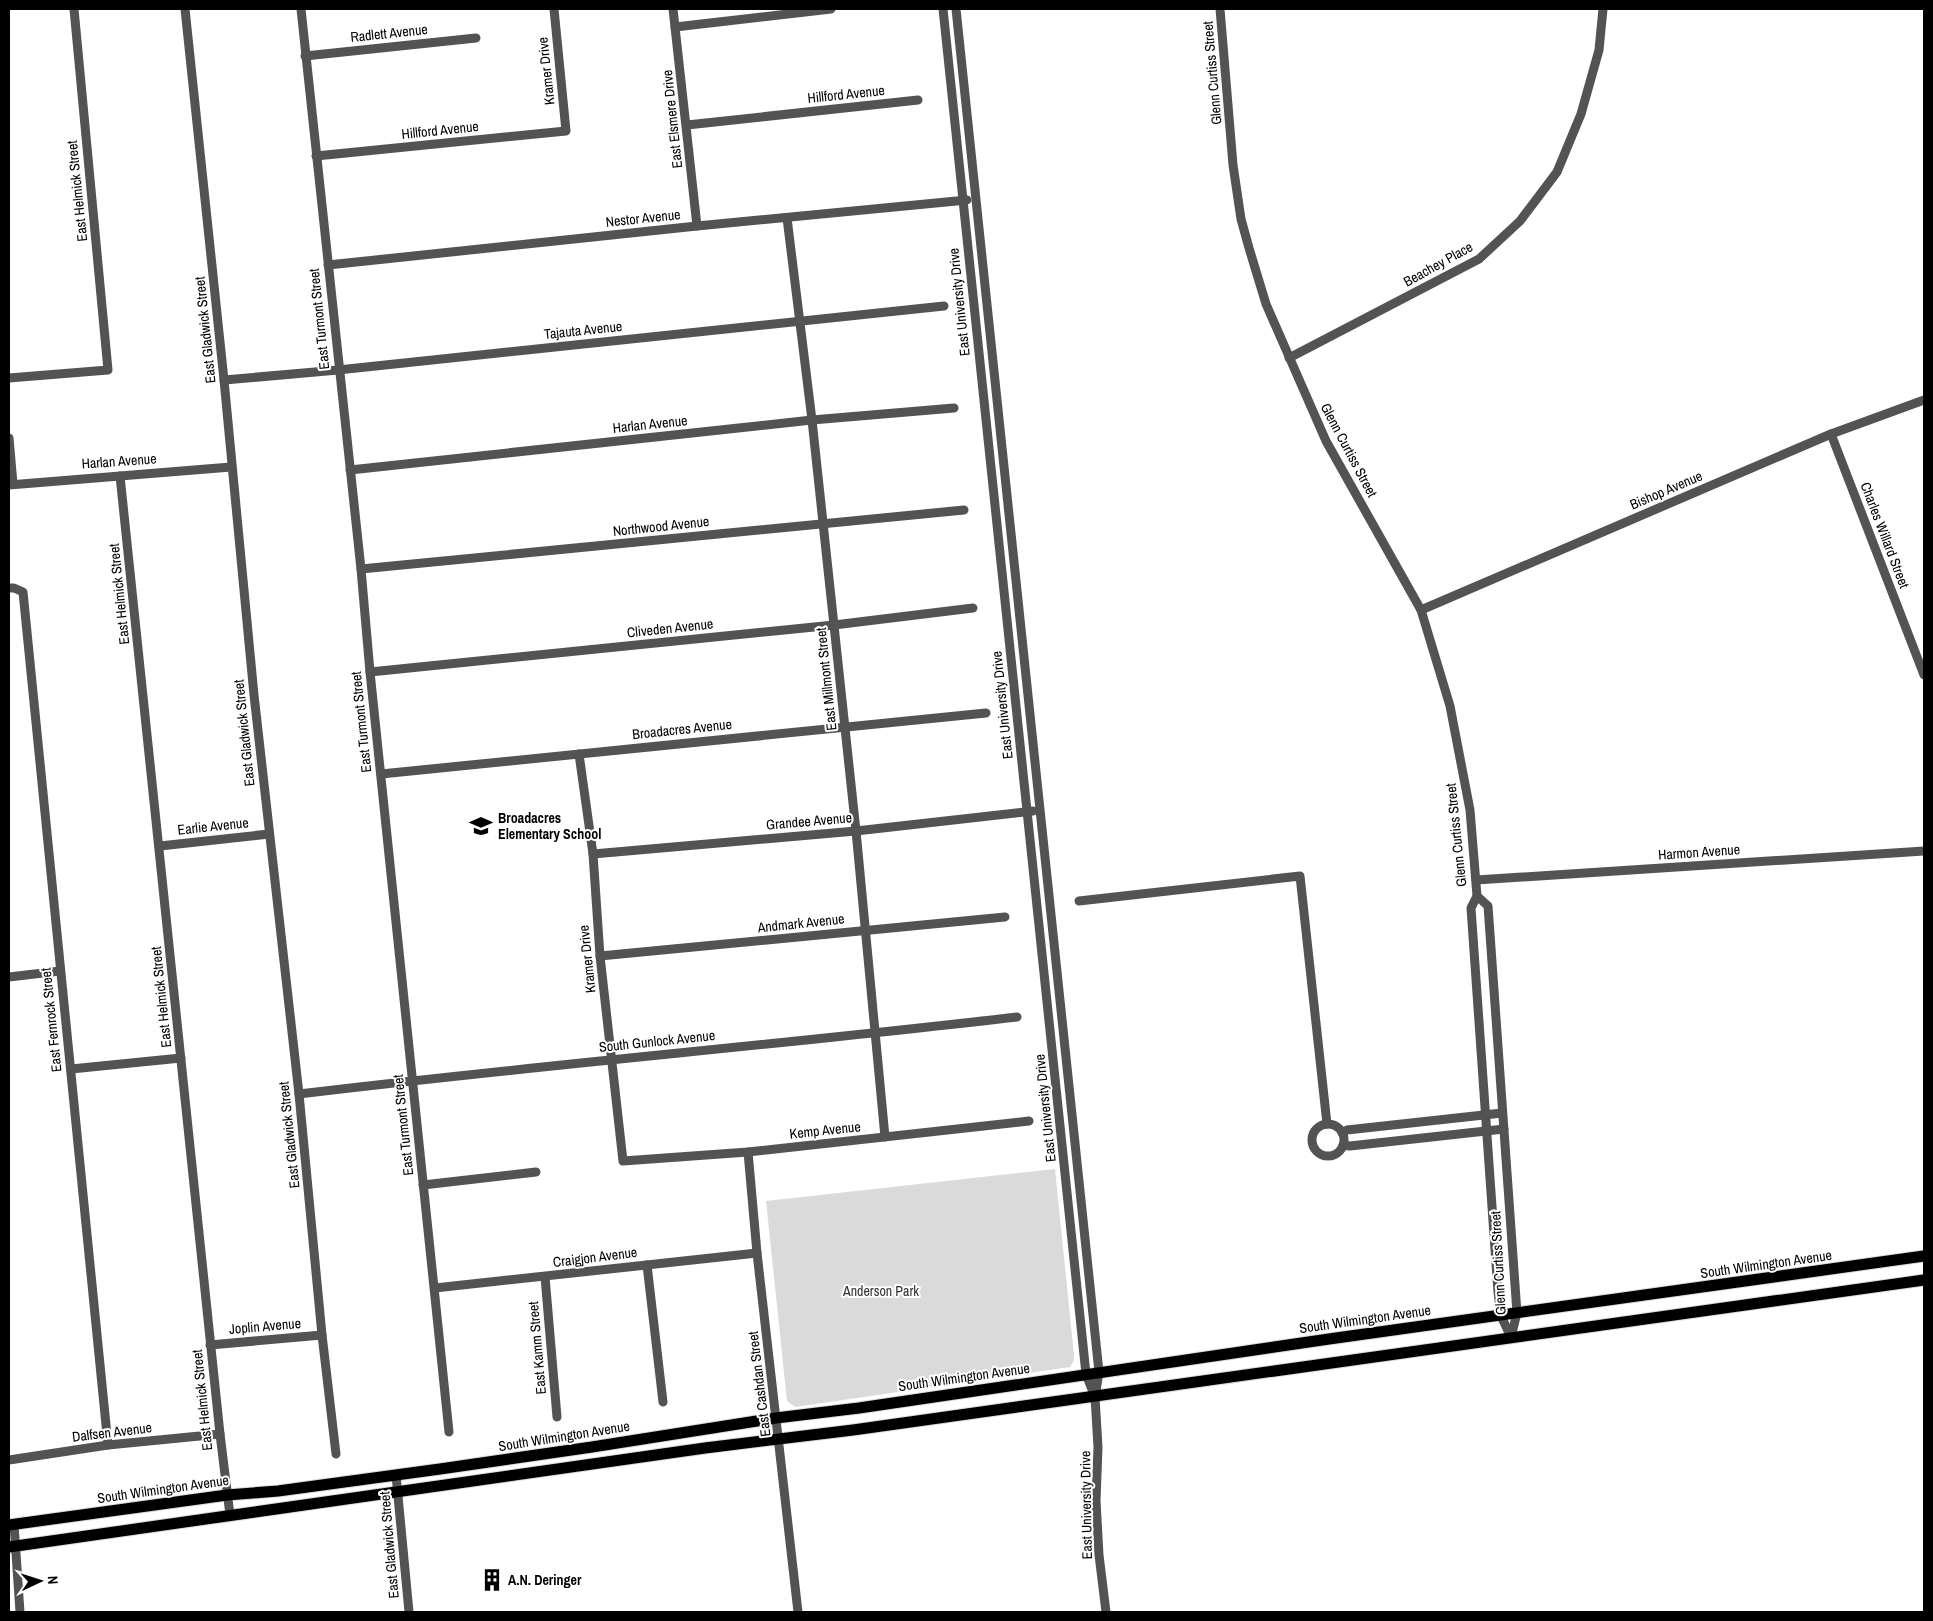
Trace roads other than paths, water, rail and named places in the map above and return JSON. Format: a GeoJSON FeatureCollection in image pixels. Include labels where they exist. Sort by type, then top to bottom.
{"type":"FeatureCollection","features":[{"type":"Feature","properties":{"kind":"main road","name":"South Wilmington Avenue"},"geometry":{"type":"LineString","coordinates":[[11,1524],[396,1475],[776,1418],[858,1408],[1099,1372],[1924,1256]]}},
{"type":"Feature","properties":{"kind":"main road"},"geometry":{"type":"LineString","coordinates":[[12,1546],[779,1438],[853,1430],[1095,1397],[1924,1280]]}},
{"type":"Feature","properties":{"kind":"street","name":"East Helmick Street"},"geometry":{"type":"LineString","coordinates":[[9,378],[108,370],[74,9]]}},
{"type":"Feature","properties":{"kind":"street","name":"East Gladwick Street"},"geometry":{"type":"LineString","coordinates":[[185,9],[269,834],[299,1094],[322,1334],[336,1454]]}},
{"type":"Feature","properties":{"kind":"street","name":"East Turmont Street"},"geometry":{"type":"LineString","coordinates":[[301,9],[338,370],[361,569],[449,1432]]}},
{"type":"Feature","properties":{"kind":"street","name":"Kramer Drive"},"geometry":{"type":"LineString","coordinates":[[554,9],[566,131]]}},
{"type":"Feature","properties":{"kind":"street","name":"East Elsmere Drive"},"geometry":{"type":"LineString","coordinates":[[673,9],[697,226]]}},
{"type":"Feature","properties":{"kind":"street"},"geometry":{"type":"LineString","coordinates":[[675,27],[832,9]]}},
{"type":"Feature","properties":{"kind":"street","name":"East University Drive"},"geometry":{"type":"LineString","coordinates":[[943,9],[1086,1374],[1095,1397]]}},
{"type":"Feature","properties":{"kind":"street","name":"East University Drive"},"geometry":{"type":"LineString","coordinates":[[956,9],[1099,1372],[1095,1397],[1098,1447],[1096,1501],[1106,1612]]}},
{"type":"Feature","properties":{"kind":"street","name":"Glenn Curtiss Street"},"geometry":{"type":"LineString","coordinates":[[1220,9],[1233,165],[1241,219],[1266,304],[1326,441],[1421,610],[1450,706],[1470,810],[1477,896],[1471,908],[1500,1316],[1511,1337]]}},
{"type":"Feature","properties":{"kind":"street","name":"Beachey Place"},"geometry":{"type":"LineString","coordinates":[[1289,358],[1479,259],[1520,221],[1557,172],[1581,114],[1598,50],[1603,9]]}},
{"type":"Feature","properties":{"kind":"street","name":"Radlett Avenue"},"geometry":{"type":"LineString","coordinates":[[306,56],[476,38]]}},
{"type":"Feature","properties":{"kind":"street","name":"Hillford Avenue"},"geometry":{"type":"LineString","coordinates":[[687,125],[918,100]]}},
{"type":"Feature","properties":{"kind":"street","name":"Hillford Avenue"},"geometry":{"type":"LineString","coordinates":[[316,156],[566,131]]}},
{"type":"Feature","properties":{"kind":"street","name":"Nestor Avenue"},"geometry":{"type":"LineString","coordinates":[[328,265],[975,199]]}},
{"type":"Feature","properties":{"kind":"street","name":"East Millmont Street"},"geometry":{"type":"LineString","coordinates":[[787,218],[812,420],[856,831],[885,1137]]}},
{"type":"Feature","properties":{"kind":"street","name":"Tajauta Avenue"},"geometry":{"type":"LineString","coordinates":[[224,380],[338,370],[944,306]]}},
{"type":"Feature","properties":{"kind":"street","name":"Bishop Avenue"},"geometry":{"type":"LineString","coordinates":[[1421,610],[1831,434],[1924,400]]}},
{"type":"Feature","properties":{"kind":"street","name":"Harlan Avenue"},"geometry":{"type":"LineString","coordinates":[[350,470],[812,420],[954,408]]}},
{"type":"Feature","properties":{"kind":"street","name":"Charles Willard Street"},"geometry":{"type":"LineString","coordinates":[[1831,434],[1924,674]]}},
{"type":"Feature","properties":{"kind":"street"},"geometry":{"type":"LineString","coordinates":[[9,438],[11,484]]}},
{"type":"Feature","properties":{"kind":"street","name":"Harlan Avenue"},"geometry":{"type":"LineString","coordinates":[[11,484],[231,467]]}},
{"type":"Feature","properties":{"kind":"street","name":"East Helmick Street"},"geometry":{"type":"LineString","coordinates":[[120,476],[160,846],[210,1345],[230,1515]]}},
{"type":"Feature","properties":{"kind":"street","name":"Northwood Avenue"},"geometry":{"type":"LineString","coordinates":[[361,569],[964,510]]}},
{"type":"Feature","properties":{"kind":"street","name":"East Fernrock Street"},"geometry":{"type":"LineString","coordinates":[[9,588],[23,592],[108,1445]]}},
{"type":"Feature","properties":{"kind":"street","name":"Cliveden Avenue"},"geometry":{"type":"LineString","coordinates":[[370,672],[834,625],[973,608]]}},
{"type":"Feature","properties":{"kind":"street","name":"Broadacres Avenue"},"geometry":{"type":"LineString","coordinates":[[381,774],[986,712]]}},
{"type":"Feature","properties":{"kind":"street","name":"Kramer Drive"},"geometry":{"type":"LineString","coordinates":[[579,754],[592,854],[600,956],[623,1161]]}},
{"type":"Feature","properties":{"kind":"street","name":"Grandee Avenue"},"geometry":{"type":"LineString","coordinates":[[592,854],[856,831],[1039,810]]}},
{"type":"Feature","properties":{"kind":"street","name":"Earlie Avenue"},"geometry":{"type":"LineString","coordinates":[[160,846],[269,834]]}},
{"type":"Feature","properties":{"kind":"street","name":"Harmon Avenue"},"geometry":{"type":"LineString","coordinates":[[1476,880],[1924,852]]}},
{"type":"Feature","properties":{"kind":"street"},"geometry":{"type":"LineString","coordinates":[[1079,901],[1300,876],[1327,1124]]}},
{"type":"Feature","properties":{"kind":"street","name":"Glenn Curtiss Street"},"geometry":{"type":"LineString","coordinates":[[1477,896],[1488,906],[1518,1313],[1511,1337]]}},
{"type":"Feature","properties":{"kind":"street","name":"Andmark Avenue"},"geometry":{"type":"LineString","coordinates":[[600,956],[1005,918]]}},
{"type":"Feature","properties":{"kind":"street"},"geometry":{"type":"LineString","coordinates":[[9,977],[60,971]]}},
{"type":"Feature","properties":{"kind":"street","name":"South Gunlock Avenue"},"geometry":{"type":"LineString","coordinates":[[299,1094],[612,1059],[876,1034],[1017,1017]]}},
{"type":"Feature","properties":{"kind":"street"},"geometry":{"type":"LineString","coordinates":[[71,1069],[181,1058]]}},
{"type":"Feature","properties":{"kind":"street"},"geometry":{"type":"LineString","coordinates":[[1342,1132],[1502,1112]]}},
{"type":"Feature","properties":{"kind":"street","name":"Kemp Avenue"},"geometry":{"type":"LineString","coordinates":[[623,1161],[748,1152],[1029,1121]]}},
{"type":"Feature","properties":{"kind":"street"},"geometry":{"type":"LineString","coordinates":[[1327,1124],[1333,1124],[1342,1132],[1343,1145],[1335,1154],[1329,1156],[1318,1152],[1314,1147],[1313,1134],[1316,1129],[1327,1124]]}},
{"type":"Feature","properties":{"kind":"street"},"geometry":{"type":"LineString","coordinates":[[1343,1145],[1350,1146],[1504,1129]]}},
{"type":"Feature","properties":{"kind":"street","name":"East Cashdan Street"},"geometry":{"type":"LineString","coordinates":[[748,1152],[757,1254],[798,1612]]}},
{"type":"Feature","properties":{"kind":"street"},"geometry":{"type":"LineString","coordinates":[[423,1185],[536,1172]]}},
{"type":"Feature","properties":{"kind":"street","name":"Craigjon Avenue"},"geometry":{"type":"LineString","coordinates":[[435,1288],[757,1254]]}},
{"type":"Feature","properties":{"kind":"street"},"geometry":{"type":"LineString","coordinates":[[647,1265],[663,1402]]}},
{"type":"Feature","properties":{"kind":"street","name":"East Kamm Street"},"geometry":{"type":"LineString","coordinates":[[545,1277],[557,1417]]}},
{"type":"Feature","properties":{"kind":"street","name":"Joplin Avenue"},"geometry":{"type":"LineString","coordinates":[[210,1345],[322,1334]]}},
{"type":"Feature","properties":{"kind":"street","name":"Dalfsen Avenue"},"geometry":{"type":"LineString","coordinates":[[9,1460],[108,1445],[220,1434]]}},
{"type":"Feature","properties":{"kind":"street","name":"East Gladwick Street"},"geometry":{"type":"LineString","coordinates":[[396,1475],[409,1612]]}},
{"type":"Feature","properties":{"kind":"street"},"geometry":{"type":"LineString","coordinates":[[11,1524],[20,1612]]}},
{"type":"Feature","properties":{"kind":"place","name":"Broadacres Elementary School"},"geometry":{"type":"Point","coordinates":[481,826]}},
{"type":"Feature","properties":{"kind":"place","name":"A.N. Deringer"},"geometry":{"type":"Point","coordinates":[492,1580]}},
{"type":"Feature","properties":{"kind":"park label","name":"Anderson Park"},"geometry":{"type":"Point","coordinates":[881,1291]}}]}
